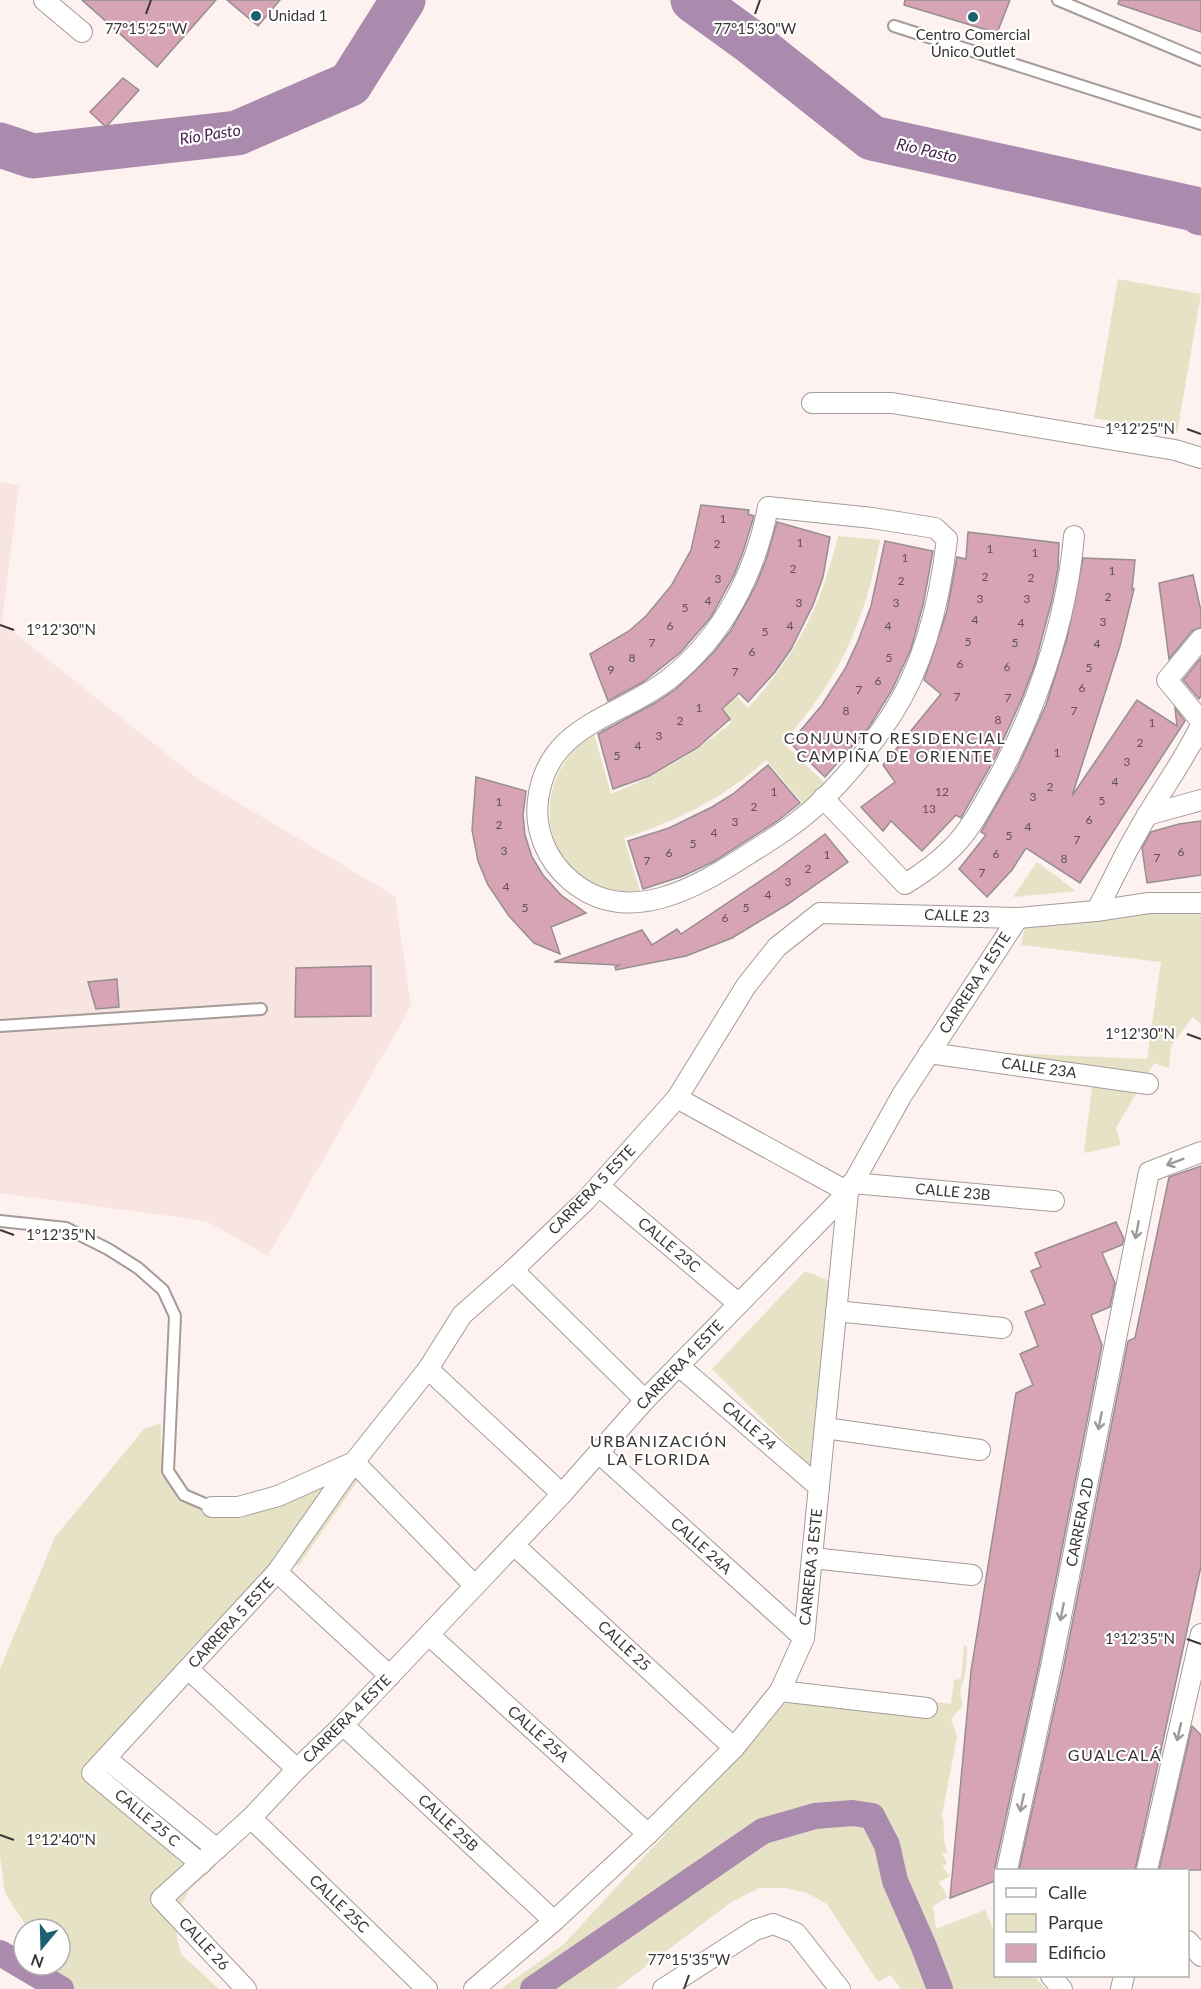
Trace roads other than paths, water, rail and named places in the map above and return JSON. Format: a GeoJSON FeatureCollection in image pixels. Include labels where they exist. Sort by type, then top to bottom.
{"type":"FeatureCollection","features":[{"type":"Feature","properties":{"kind":"street"},"geometry":{"type":"LineString","coordinates":[[44,0],[82,32]]}},
{"type":"Feature","properties":{"kind":"street"},"geometry":{"type":"LineString","coordinates":[[812,403],[892,403],[1175,450],[1201,458]]}},
{"type":"Feature","properties":{"kind":"street"},"geometry":{"type":"LineString","coordinates":[[768,507],[872,518],[935,528],[947,539],[933,616],[909,682],[881,730],[824,798],[781,834],[720,872],[682,892],[650,901],[613,900],[578,886],[560,870],[550,857],[539,827],[538,802],[544,775],[567,740],[587,724],[639,699],[668,680],[693,657],[720,624],[736,600],[754,562],[768,507]]}},
{"type":"Feature","properties":{"kind":"street"},"geometry":{"type":"LineString","coordinates":[[905,884],[940,858],[960,838],[982,807],[1001,774],[1033,704],[1058,631],[1074,536]]}},
{"type":"Feature","properties":{"kind":"street"},"geometry":{"type":"LineString","coordinates":[[1095,911],[1147,815],[1189,749],[1201,723],[1167,680],[1201,639]]}},
{"type":"Feature","properties":{"kind":"street"},"geometry":{"type":"LineString","coordinates":[[824,798],[905,884],[904,915]]}},
{"type":"Feature","properties":{"kind":"street"},"geometry":{"type":"LineString","coordinates":[[1147,815],[1201,800]]}},
{"type":"Feature","properties":{"kind":"street","name":"CALLE 23"},"geometry":{"type":"LineString","coordinates":[[820,913],[1018,918],[1095,911],[1149,903],[1201,903]]}},
{"type":"Feature","properties":{"kind":"street","name":"CARRERA 5 ESTE"},"geometry":{"type":"LineString","coordinates":[[93,1773],[277,1572],[354,1462],[428,1369],[462,1315],[513,1270],[599,1185],[677,1098],[746,986],[777,946],[820,913]]}},
{"type":"Feature","properties":{"kind":"street","name":"CARRERA 4 ESTE"},"geometry":{"type":"LineString","coordinates":[[161,1899],[251,1818],[390,1676],[562,1494],[645,1400],[850,1188],[902,1095],[1018,918]]}},
{"type":"Feature","properties":{"kind":"street","name":"CALLE 23A"},"geometry":{"type":"LineString","coordinates":[[929,1053],[1148,1084]]}},
{"type":"Feature","properties":{"kind":"street","name":"CALLE 23B"},"geometry":{"type":"LineString","coordinates":[[677,1098],[850,1188],[1054,1201]]}},
{"type":"Feature","properties":{"kind":"street","name":"CARRERA 2D"},"geometry":{"type":"LineString","coordinates":[[1007,1869],[1051,1668],[1149,1172],[1201,1152]]}},
{"type":"Feature","properties":{"kind":"street","name":"CALLE 23C"},"geometry":{"type":"LineString","coordinates":[[599,1185],[739,1304]]}},
{"type":"Feature","properties":{"kind":"street","name":"CARRERA 3 ESTE"},"geometry":{"type":"LineString","coordinates":[[474,1989],[648,1834],[734,1748],[780,1691],[804,1638],[850,1188]]}},
{"type":"Feature","properties":{"kind":"street"},"geometry":{"type":"LineString","coordinates":[[513,1270],[645,1400]]}},
{"type":"Feature","properties":{"kind":"street"},"geometry":{"type":"LineString","coordinates":[[836,1311],[1002,1328]]}},
{"type":"Feature","properties":{"kind":"street","name":"CALLE 24"},"geometry":{"type":"LineString","coordinates":[[679,1366],[819,1487]]}},
{"type":"Feature","properties":{"kind":"street"},"geometry":{"type":"LineString","coordinates":[[428,1369],[562,1494]]}},
{"type":"Feature","properties":{"kind":"street"},"geometry":{"type":"LineString","coordinates":[[825,1428],[980,1450]]}},
{"type":"Feature","properties":{"kind":"street","name":"CALLE 24A"},"geometry":{"type":"LineString","coordinates":[[599,1453],[804,1638]]}},
{"type":"Feature","properties":{"kind":"street"},"geometry":{"type":"LineString","coordinates":[[354,1462],[475,1586]]}},
{"type":"Feature","properties":{"kind":"street","name":"CARRERA 5 ESTE"},"geometry":{"type":"LineString","coordinates":[[212,1507],[238,1507],[278,1496],[354,1462]]}},
{"type":"Feature","properties":{"kind":"street","name":"CALLE 25"},"geometry":{"type":"LineString","coordinates":[[514,1545],[734,1748]]}},
{"type":"Feature","properties":{"kind":"street"},"geometry":{"type":"LineString","coordinates":[[812,1558],[972,1575]]}},
{"type":"Feature","properties":{"kind":"street"},"geometry":{"type":"LineString","coordinates":[[277,1572],[390,1676]]}},
{"type":"Feature","properties":{"kind":"street"},"geometry":{"type":"LineString","coordinates":[[1147,1869],[1201,1634]]}},
{"type":"Feature","properties":{"kind":"street","name":"CALLE 25A"},"geometry":{"type":"LineString","coordinates":[[429,1635],[648,1834]]}},
{"type":"Feature","properties":{"kind":"street"},"geometry":{"type":"LineString","coordinates":[[188,1669],[297,1769]]}},
{"type":"Feature","properties":{"kind":"street"},"geometry":{"type":"LineString","coordinates":[[780,1691],[927,1708]]}},
{"type":"Feature","properties":{"kind":"street"},"geometry":{"type":"LineString","coordinates":[[1188,1696],[1201,1710]]}},
{"type":"Feature","properties":{"kind":"street","name":"CALLE 25B"},"geometry":{"type":"LineString","coordinates":[[342,1725],[554,1920]]}},
{"type":"Feature","properties":{"kind":"street"},"geometry":{"type":"LineString","coordinates":[[114,1765],[218,1849]]}},
{"type":"Feature","properties":{"kind":"street","name":"CALLE 25 C"},"geometry":{"type":"LineString","coordinates":[[93,1773],[201,1864]]}},
{"type":"Feature","properties":{"kind":"street","name":"CALLE 25C"},"geometry":{"type":"LineString","coordinates":[[251,1818],[427,1989]]}},
{"type":"Feature","properties":{"kind":"street","name":"CALLE 26"},"geometry":{"type":"LineString","coordinates":[[161,1899],[246,1989]]}},
{"type":"Feature","properties":{"kind":"street"},"geometry":{"type":"LineString","coordinates":[[663,1989],[755,1930],[773,1924],[796,1933],[840,1989]]}},
{"type":"Feature","properties":{"kind":"street"},"geometry":{"type":"LineString","coordinates":[[1189,1942],[1201,1956]]}},
{"type":"Feature","properties":{"kind":"street"},"geometry":{"type":"LineString","coordinates":[[1052,1977],[1062,1989]]}},
{"type":"Feature","properties":{"kind":"lane"},"geometry":{"type":"LineString","coordinates":[[1059,0],[1201,60]]}},
{"type":"Feature","properties":{"kind":"lane"},"geometry":{"type":"LineString","coordinates":[[894,26],[1201,124]]}},
{"type":"Feature","properties":{"kind":"lane"},"geometry":{"type":"LineString","coordinates":[[0,1026],[261,1009]]}},
{"type":"Feature","properties":{"kind":"lane"},"geometry":{"type":"LineString","coordinates":[[0,1221],[66,1228],[108,1249],[138,1268],[163,1290],[175,1316],[168,1471],[184,1495],[212,1507]]}},
{"type":"Feature","properties":{"kind":"waterway","name":"Río Pasto"},"geometry":{"type":"LineString","coordinates":[[0,145],[33,156],[237,133],[350,84],[403,0]]}},
{"type":"Feature","properties":{"kind":"waterway","name":"Río Pasto"},"geometry":{"type":"LineString","coordinates":[[693,0],[751,42],[872,138],[1195,209],[1201,213]]}},
{"type":"Feature","properties":{"kind":"waterway"},"geometry":{"type":"LineString","coordinates":[[533,1989],[763,1831],[815,1816],[853,1813],[872,1816],[887,1845],[895,1881],[940,1989]]}},
{"type":"Feature","properties":{"kind":"waterway"},"geometry":{"type":"LineString","coordinates":[[0,1953],[61,1989]]}},
{"type":"Feature","properties":{"kind":"place","name":"Unidad 1"},"geometry":{"type":"Point","coordinates":[256,16]}},
{"type":"Feature","properties":{"kind":"place","name":"Centro Comercial Único Outlet"},"geometry":{"type":"Point","coordinates":[973,17]}},
{"type":"Feature","properties":{"kind":"district","name":"CONJUNTO RESIDENCIAL CAMPIÑA DE ORIENTE"},"geometry":{"type":"Point","coordinates":[895,747]}},
{"type":"Feature","properties":{"kind":"district","name":"URBANIZACIÓN LA FLORIDA"},"geometry":{"type":"Point","coordinates":[659,1450]}},
{"type":"Feature","properties":{"kind":"district","name":"GUALCALÁ"},"geometry":{"type":"Point","coordinates":[1115,1755]}}]}
